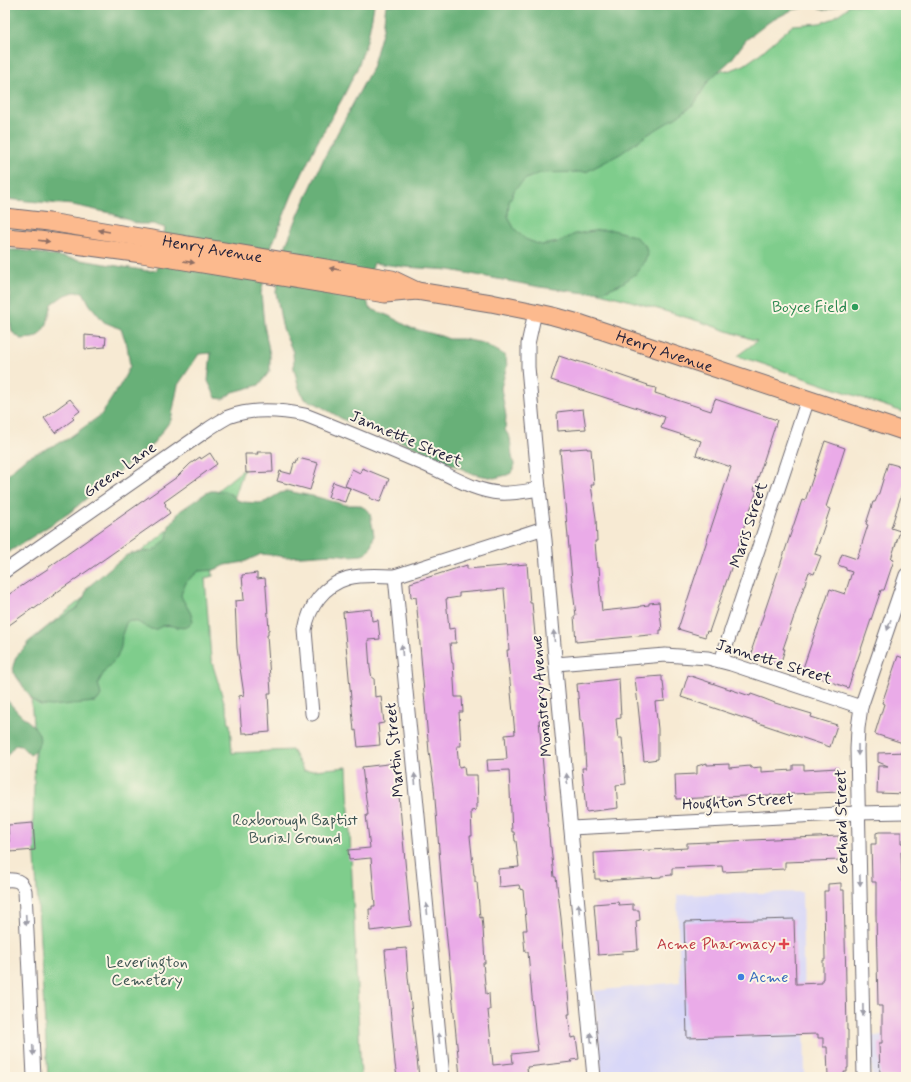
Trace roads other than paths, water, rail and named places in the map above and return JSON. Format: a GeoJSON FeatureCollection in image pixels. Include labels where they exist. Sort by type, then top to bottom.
{"type":"FeatureCollection","features":[{"type":"Feature","properties":{"kind":"main road","name":"Henry Avenue"},"geometry":{"type":"LineString","coordinates":[[5,217],[49,222],[143,246],[385,294],[417,291],[491,303],[553,316],[582,324],[906,432]]}},
{"type":"Feature","properties":{"kind":"main road","name":"Henry Avenue"},"geometry":{"type":"LineString","coordinates":[[5,238],[143,246],[392,279],[417,291]]}},
{"type":"Feature","properties":{"kind":"street","name":"Monastery Avenue"},"geometry":{"type":"LineString","coordinates":[[535,312],[528,354],[539,489],[544,528],[594,1077]]}},
{"type":"Feature","properties":{"kind":"street","name":"Maris Street"},"geometry":{"type":"LineString","coordinates":[[721,661],[808,399]]}},
{"type":"Feature","properties":{"kind":"street","name":"Jannette Street"},"geometry":{"type":"LineString","coordinates":[[260,411],[292,412],[305,415],[428,466],[475,488],[500,493],[539,489]]}},
{"type":"Feature","properties":{"kind":"street","name":"Green Lane"},"geometry":{"type":"LineString","coordinates":[[5,571],[219,422],[237,414],[260,411]]}},
{"type":"Feature","properties":{"kind":"street"},"geometry":{"type":"LineString","coordinates":[[312,714],[305,630],[310,612],[322,594],[329,587],[348,578],[373,575],[395,576],[544,528]]}},
{"type":"Feature","properties":{"kind":"street","name":"Gerhard Street"},"geometry":{"type":"LineString","coordinates":[[864,1077],[858,813],[858,728],[861,707],[906,575]]}},
{"type":"Feature","properties":{"kind":"street","name":"Martin Street"},"geometry":{"type":"LineString","coordinates":[[395,576],[443,1077]]}},
{"type":"Feature","properties":{"kind":"street","name":"Jannette Street"},"geometry":{"type":"LineString","coordinates":[[556,664],[665,655],[693,656],[721,661],[861,707]]}},
{"type":"Feature","properties":{"kind":"street","name":"Houghton Street"},"geometry":{"type":"LineString","coordinates":[[571,828],[858,813],[906,812]]}},
{"type":"Feature","properties":{"kind":"street"},"geometry":{"type":"LineString","coordinates":[[5,880],[17,880],[23,886],[25,891],[34,1077]]}},
{"type":"Feature","properties":{"kind":"place","name":"Boyce Field"},"geometry":{"type":"Point","coordinates":[855,307]}},
{"type":"Feature","properties":{"kind":"place","name":"Acme Pharmacy"},"geometry":{"type":"Point","coordinates":[784,944]}},
{"type":"Feature","properties":{"kind":"place","name":"Acme"},"geometry":{"type":"Point","coordinates":[741,977]}},
{"type":"Feature","properties":{"kind":"park label","name":"Roxborough Baptist Burial Ground"},"geometry":{"type":"Point","coordinates":[295,829]}},
{"type":"Feature","properties":{"kind":"park label","name":"Leverington Cemetery"},"geometry":{"type":"Point","coordinates":[147,971]}}]}
